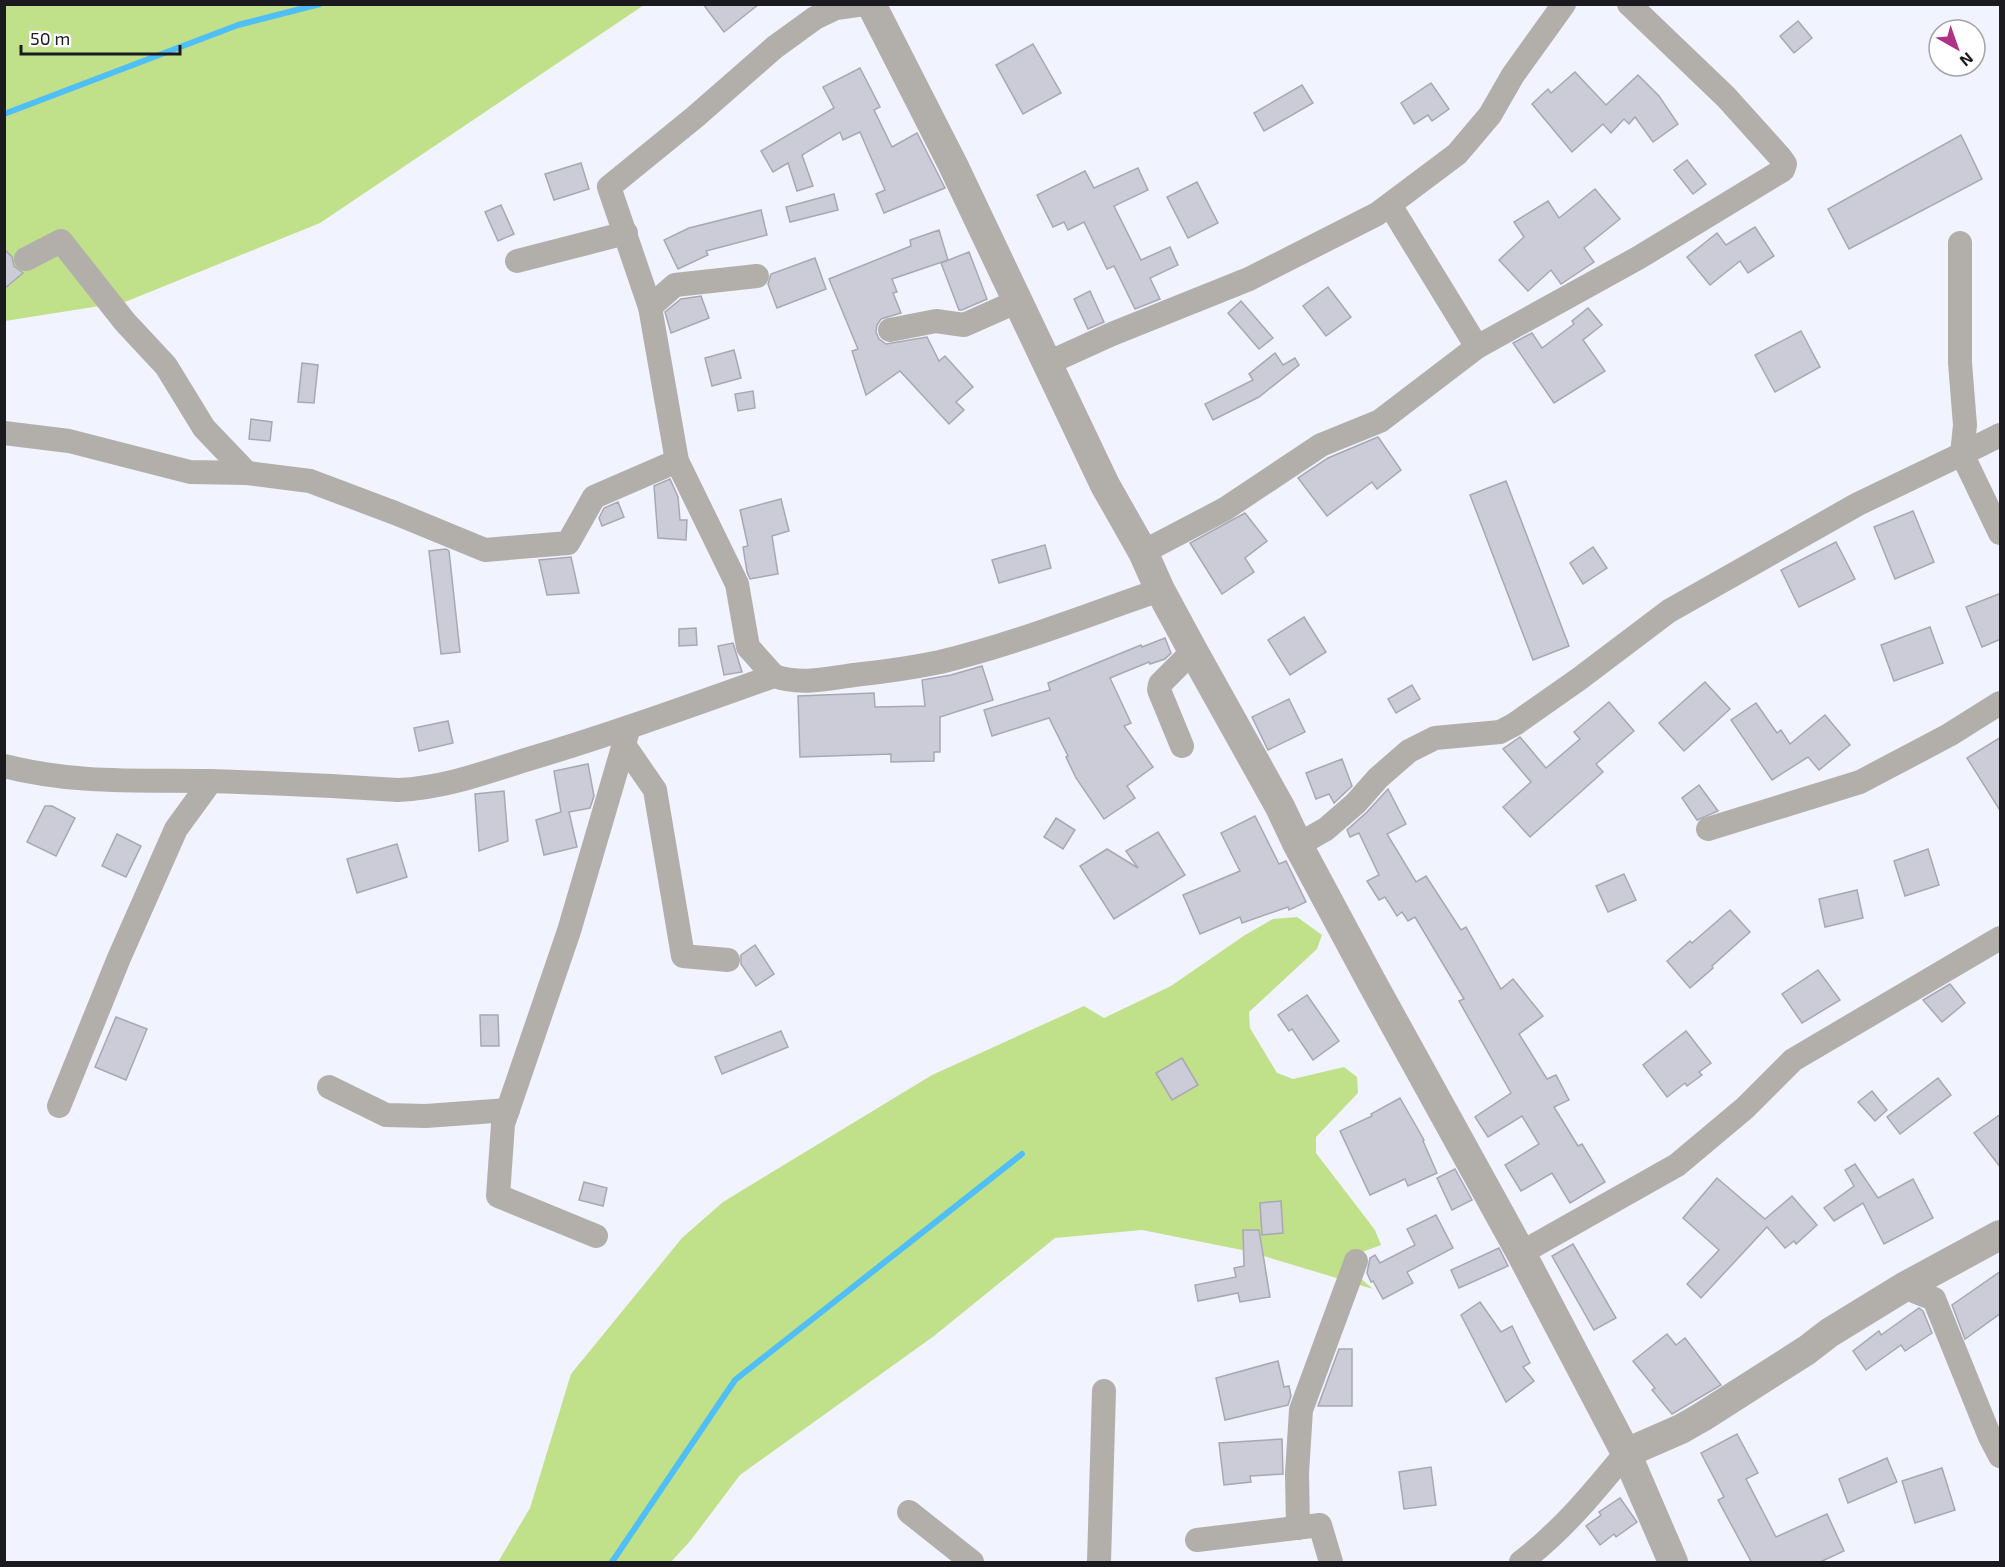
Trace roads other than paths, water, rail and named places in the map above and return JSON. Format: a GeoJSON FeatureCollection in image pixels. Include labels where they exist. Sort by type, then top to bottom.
{"type":"FeatureCollection","features":[{"type":"Feature","properties":{"kind":"street"},"geometry":{"type":"LineString","coordinates":[[865,4],[836,8],[815,18],[775,47],[696,117],[609,187],[650,307],[677,461],[737,584],[748,647],[774,676],[787,681],[807,682],[900,670],[940,662],[1010,642],[1160,590]]}},
{"type":"Feature","properties":{"kind":"street"},"geometry":{"type":"LineString","coordinates":[[871,4],[953,165],[1105,485],[1521,1253],[1626,1453],[1673,1563]]}},
{"type":"Feature","properties":{"kind":"street"},"geometry":{"type":"LineString","coordinates":[[1048,363],[1112,334],[1249,279],[1360,223],[1390,205],[1457,154],[1490,115],[1513,75],[1564,4]]}},
{"type":"Feature","properties":{"kind":"street"},"geometry":{"type":"LineString","coordinates":[[1143,552],[1225,508],[1321,445],[1380,422],[1477,347],[1638,258],[1783,170],[1785,164],[1780,157],[1726,97],[1629,4]]}},
{"type":"Feature","properties":{"kind":"street"},"geometry":{"type":"LineString","coordinates":[[1390,205],[1477,347]]}},
{"type":"Feature","properties":{"kind":"street"},"geometry":{"type":"LineString","coordinates":[[517,261],[626,232]]}},
{"type":"Feature","properties":{"kind":"street"},"geometry":{"type":"LineString","coordinates":[[26,259],[61,241],[125,322],[166,366],[204,428],[247,473]]}},
{"type":"Feature","properties":{"kind":"street"},"geometry":{"type":"LineString","coordinates":[[1960,243],[1960,363],[1965,425],[1962,454],[2001,533]]}},
{"type":"Feature","properties":{"kind":"street"},"geometry":{"type":"LineString","coordinates":[[650,307],[675,285],[757,276]]}},
{"type":"Feature","properties":{"kind":"street"},"geometry":{"type":"LineString","coordinates":[[890,330],[936,321],[964,325],[1018,301]]}},
{"type":"Feature","properties":{"kind":"street"},"geometry":{"type":"LineString","coordinates":[[4,433],[69,441],[190,472],[247,473],[309,481],[485,550],[568,543],[594,496],[677,461]]}},
{"type":"Feature","properties":{"kind":"street"},"geometry":{"type":"LineString","coordinates":[[1298,845],[1326,829],[1409,751],[1435,738],[1500,732],[1508,728],[1579,679],[1669,611],[1858,504],[2001,435]]}},
{"type":"Feature","properties":{"kind":"street"},"geometry":{"type":"LineString","coordinates":[[1182,746],[1159,690],[1160,684],[1193,651]]}},
{"type":"Feature","properties":{"kind":"street"},"geometry":{"type":"LineString","coordinates":[[4,766],[34,774],[94,781],[211,781],[398,790],[422,789],[627,736],[774,676]]}},
{"type":"Feature","properties":{"kind":"street"},"geometry":{"type":"LineString","coordinates":[[1708,829],[1860,782],[1949,735],[2001,703]]}},
{"type":"Feature","properties":{"kind":"street"},"geometry":{"type":"LineString","coordinates":[[627,736],[655,790],[683,956],[728,960]]}},
{"type":"Feature","properties":{"kind":"street"},"geometry":{"type":"LineString","coordinates":[[596,1236],[498,1197],[503,1124],[569,931],[627,736]]}},
{"type":"Feature","properties":{"kind":"street"},"geometry":{"type":"LineString","coordinates":[[59,1106],[119,958],[176,829],[211,781]]}},
{"type":"Feature","properties":{"kind":"street"},"geometry":{"type":"LineString","coordinates":[[1521,1253],[1677,1165],[1745,1108],[1793,1060],[2001,938]]}},
{"type":"Feature","properties":{"kind":"street"},"geometry":{"type":"LineString","coordinates":[[329,1087],[386,1115],[426,1116],[508,1110]]}},
{"type":"Feature","properties":{"kind":"street"},"geometry":{"type":"LineString","coordinates":[[1521,1563],[1578,1512],[1626,1453],[1702,1417],[1807,1350],[1829,1333],[1904,1287],[2001,1235]]}},
{"type":"Feature","properties":{"kind":"street"},"geometry":{"type":"LineString","coordinates":[[1298,1528],[1297,1473],[1300,1410],[1356,1261]]}},
{"type":"Feature","properties":{"kind":"street"},"geometry":{"type":"LineString","coordinates":[[1904,1287],[1934,1299],[1990,1437],[2001,1456]]}},
{"type":"Feature","properties":{"kind":"street"},"geometry":{"type":"LineString","coordinates":[[1099,1563],[1104,1391]]}},
{"type":"Feature","properties":{"kind":"street"},"geometry":{"type":"LineString","coordinates":[[909,1512],[972,1563]]}},
{"type":"Feature","properties":{"kind":"street"},"geometry":{"type":"LineString","coordinates":[[1197,1540],[1320,1525],[1331,1563]]}},
{"type":"Feature","properties":{"kind":"waterway"},"geometry":{"type":"LineString","coordinates":[[4,114],[238,25],[320,4]]}},
{"type":"Feature","properties":{"kind":"waterway"},"geometry":{"type":"LineString","coordinates":[[612,1562],[735,1380],[1022,1154]]}}]}
